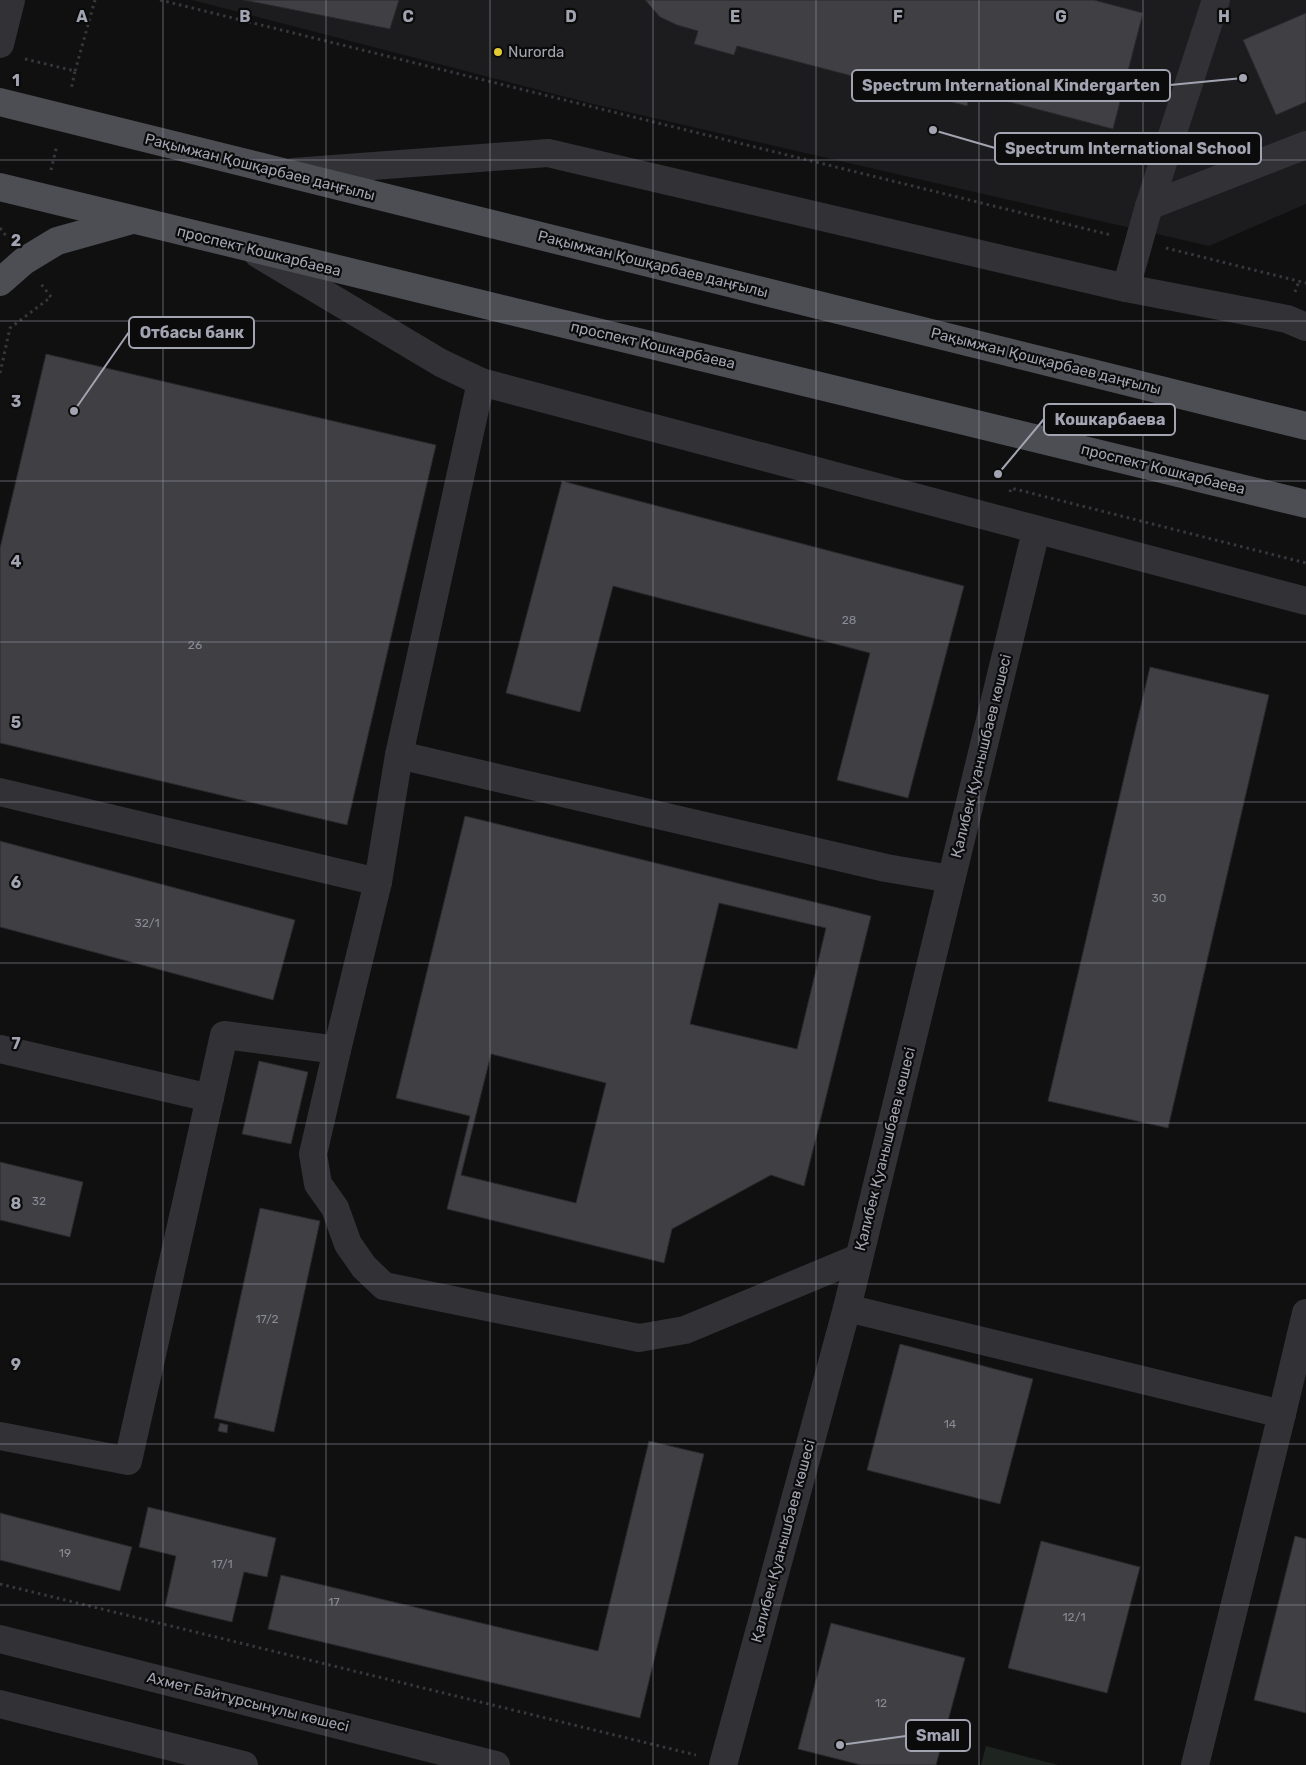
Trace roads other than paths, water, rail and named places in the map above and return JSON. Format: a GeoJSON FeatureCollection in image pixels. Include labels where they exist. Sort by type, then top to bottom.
{"type":"FeatureCollection","features":[{"type":"Feature","properties":{"kind":"main road","name":"Рақымжан Қошқарбаев даңғылы"},"geometry":{"type":"LineString","coordinates":[[0,102],[1306,426]]}},
{"type":"Feature","properties":{"kind":"main road","name":"проспект Кошкарбаева"},"geometry":{"type":"LineString","coordinates":[[0,188],[1011,431],[1306,504]]}},
{"type":"Feature","properties":{"kind":"main road"},"geometry":{"type":"LineString","coordinates":[[0,282],[24,261],[57,241],[132,220]]}},
{"type":"Feature","properties":{"kind":"street"},"geometry":{"type":"LineString","coordinates":[[0,44],[11,0]]}},
{"type":"Feature","properties":{"kind":"street"},"geometry":{"type":"LineString","coordinates":[[1126,288],[1149,206],[1216,0]]}},
{"type":"Feature","properties":{"kind":"street"},"geometry":{"type":"LineString","coordinates":[[1149,206],[1306,145]]}},
{"type":"Feature","properties":{"kind":"street"},"geometry":{"type":"LineString","coordinates":[[285,173],[548,153],[1126,288],[1287,319],[1306,325]]}},
{"type":"Feature","properties":{"kind":"street"},"geometry":{"type":"LineString","coordinates":[[251,249],[440,362],[481,382],[1036,531],[1306,601]]}},
{"type":"Feature","properties":{"kind":"street"},"geometry":{"type":"LineString","coordinates":[[481,382],[399,756],[378,882],[313,1154],[318,1184],[335,1208],[348,1244],[364,1267],[384,1286],[640,1338],[685,1330],[858,1258]]}},
{"type":"Feature","properties":{"kind":"street","name":"Қалибек Қуанышбаев көшесі"},"geometry":{"type":"LineString","coordinates":[[723,1763],[847,1308],[1036,531]]}},
{"type":"Feature","properties":{"kind":"street"},"geometry":{"type":"LineString","coordinates":[[399,756],[886,868],[951,879]]}},
{"type":"Feature","properties":{"kind":"street"},"geometry":{"type":"LineString","coordinates":[[0,792],[378,882]]}},
{"type":"Feature","properties":{"kind":"street"},"geometry":{"type":"LineString","coordinates":[[0,1436],[128,1461],[224,1035],[337,1050]]}},
{"type":"Feature","properties":{"kind":"street"},"geometry":{"type":"LineString","coordinates":[[0,1048],[210,1098]]}},
{"type":"Feature","properties":{"kind":"street"},"geometry":{"type":"LineString","coordinates":[[847,1308],[1282,1414]]}},
{"type":"Feature","properties":{"kind":"street"},"geometry":{"type":"LineString","coordinates":[[1195,1765],[1306,1314]]}},
{"type":"Feature","properties":{"kind":"street","name":"Ахмет Байтұрсынұлы көшесі"},"geometry":{"type":"LineString","coordinates":[[0,1640],[496,1765]]}},
{"type":"Feature","properties":{"kind":"street"},"geometry":{"type":"LineString","coordinates":[[0,1705],[244,1765]]}},
{"type":"Feature","properties":{"kind":"place","name":"Nurorda"},"geometry":{"type":"Point","coordinates":[498,52]}},
{"type":"Feature","properties":{"kind":"place","name":"Spectrum International Kindergarten"},"geometry":{"type":"Point","coordinates":[1243,78]}},
{"type":"Feature","properties":{"kind":"place","name":"Spectrum International School"},"geometry":{"type":"Point","coordinates":[933,130]}},
{"type":"Feature","properties":{"kind":"place","name":"Отбасы банк"},"geometry":{"type":"Point","coordinates":[74,411]}},
{"type":"Feature","properties":{"kind":"place","name":"Кошкарбаева"},"geometry":{"type":"Point","coordinates":[998,474]}},
{"type":"Feature","properties":{"kind":"place","name":"Small"},"geometry":{"type":"Point","coordinates":[840,1745]}}]}
